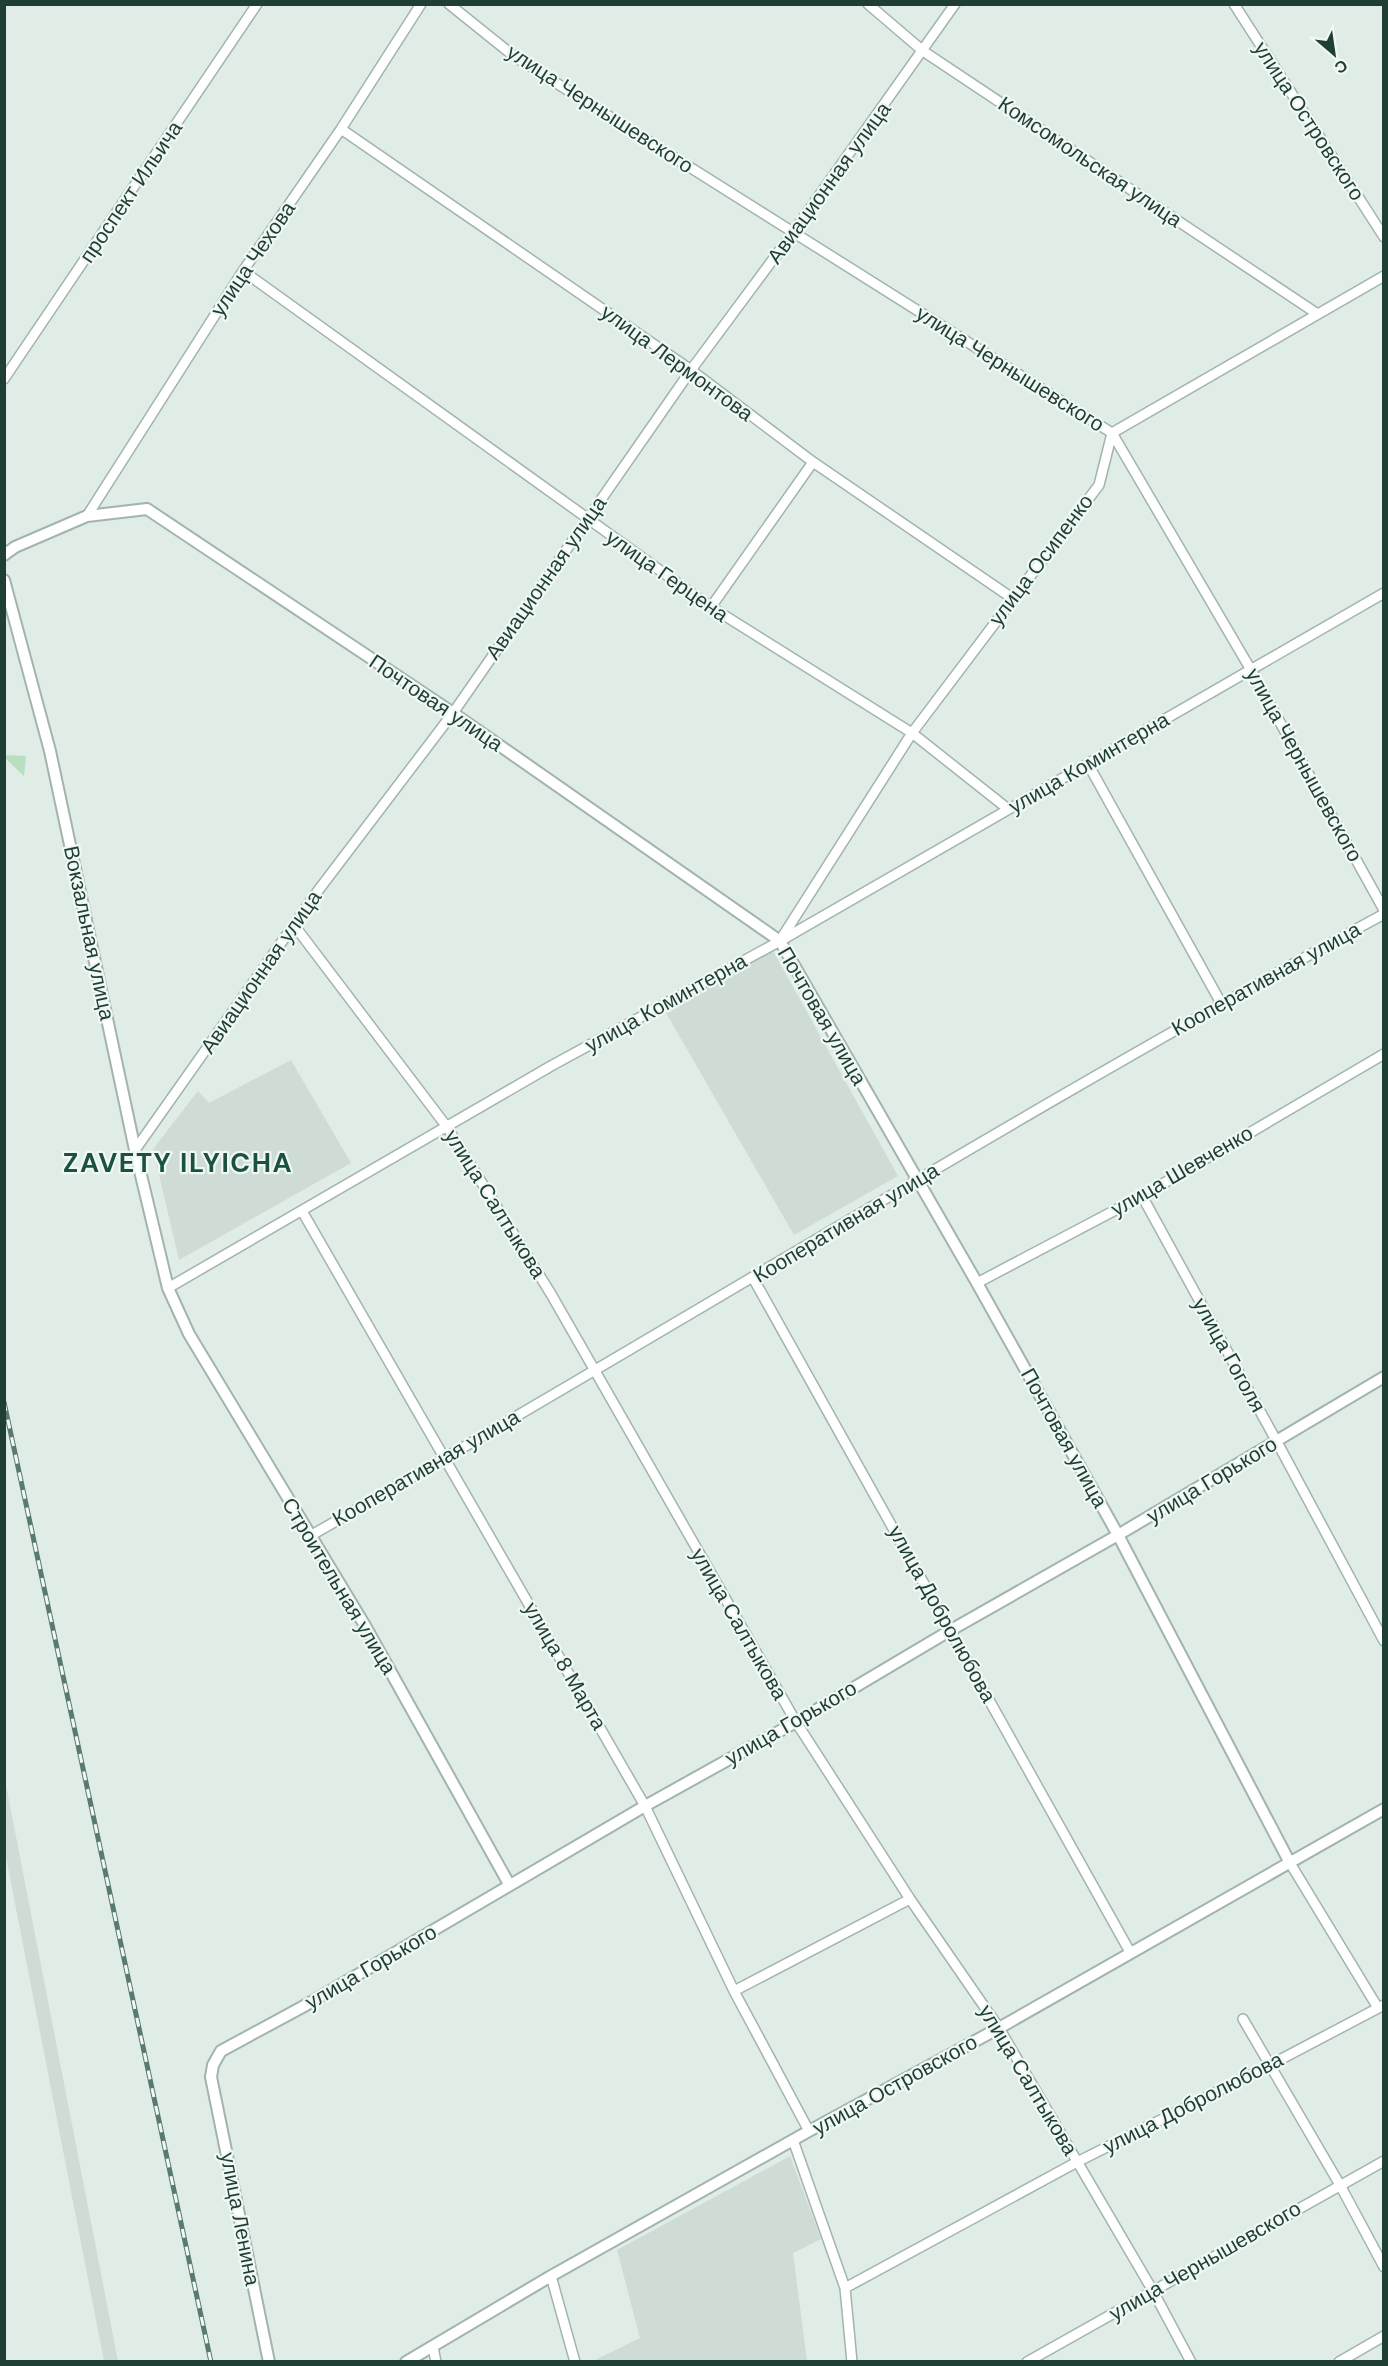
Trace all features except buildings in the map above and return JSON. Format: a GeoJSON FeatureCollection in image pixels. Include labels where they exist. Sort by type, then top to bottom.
{"type":"FeatureCollection","features":[{"type":"Feature","properties":{"kind":"street","name":"проспект Ильича"},"geometry":{"type":"LineString","coordinates":[[4,379],[257,4]]}},
{"type":"Feature","properties":{"kind":"street","name":"улица Чехова"},"geometry":{"type":"LineString","coordinates":[[87,516],[243,271],[340,129],[421,4]]}},
{"type":"Feature","properties":{"kind":"street","name":"улица Чернышевского"},"geometry":{"type":"LineString","coordinates":[[449,4],[515,57],[1112,433],[1251,670],[1383,912]]}},
{"type":"Feature","properties":{"kind":"street","name":"Комсомольская улица"},"geometry":{"type":"LineString","coordinates":[[868,4],[923,51],[1316,313]]}},
{"type":"Feature","properties":{"kind":"street","name":"Авиационная улица"},"geometry":{"type":"LineString","coordinates":[[135,1150],[294,925],[453,713],[691,370],[794,231],[955,4]]}},
{"type":"Feature","properties":{"kind":"street","name":"улица Островского"},"geometry":{"type":"LineString","coordinates":[[1234,4],[1383,237]]}},
{"type":"Feature","properties":{"kind":"street","name":"улица Лермонтова"},"geometry":{"type":"LineString","coordinates":[[340,129],[691,370],[813,462],[1012,598]]}},
{"type":"Feature","properties":{"kind":"street","name":"улица Герцена"},"geometry":{"type":"LineString","coordinates":[[243,271],[711,607],[912,733],[1008,809]]}},
{"type":"Feature","properties":{"kind":"street"},"geometry":{"type":"LineString","coordinates":[[1112,433],[1383,276]]}},
{"type":"Feature","properties":{"kind":"street","name":"улица Осипенко"},"geometry":{"type":"LineString","coordinates":[[780,941],[912,733],[1099,485],[1112,433]]}},
{"type":"Feature","properties":{"kind":"street"},"geometry":{"type":"LineString","coordinates":[[711,607],[813,462]]}},
{"type":"Feature","properties":{"kind":"street","name":"Почтовая улица"},"geometry":{"type":"LineString","coordinates":[[4,555],[33,538],[87,516],[147,509],[453,713],[780,941],[977,1283],[1118,1535],[1290,1863]]}},
{"type":"Feature","properties":{"kind":"street","name":"Вокзальная улица"},"geometry":{"type":"LineString","coordinates":[[4,580],[52,760],[135,1150],[168,1288]]}},
{"type":"Feature","properties":{"kind":"street","name":"улица Коминтерна"},"geometry":{"type":"LineString","coordinates":[[168,1288],[551,1066],[780,941],[1383,593]]}},
{"type":"Feature","properties":{"kind":"street"},"geometry":{"type":"LineString","coordinates":[[1088,764],[1221,1002]]}},
{"type":"Feature","properties":{"kind":"street","name":"Кооперативная улица"},"geometry":{"type":"LineString","coordinates":[[310,1536],[1221,1002],[1383,912]]}},
{"type":"Feature","properties":{"kind":"street","name":"улица Салтыкова"},"geometry":{"type":"LineString","coordinates":[[294,925],[447,1127],[551,1294],[796,1722],[910,1899],[999,2028],[1153,2291],[1191,2361]]}},
{"type":"Feature","properties":{"kind":"street","name":"улица Шевченко"},"geometry":{"type":"LineString","coordinates":[[977,1283],[1142,1196],[1383,1054]]}},
{"type":"Feature","properties":{"kind":"street","name":"улица Гоголя"},"geometry":{"type":"LineString","coordinates":[[1142,1196],[1278,1442],[1383,1641]]}},
{"type":"Feature","properties":{"kind":"street","name":"улица 8 Марта"},"geometry":{"type":"LineString","coordinates":[[302,1211],[645,1806],[734,1991],[809,2131]]}},
{"type":"Feature","properties":{"kind":"street","name":"улица Добролюбова"},"geometry":{"type":"LineString","coordinates":[[753,1278],[1130,1952]]}},
{"type":"Feature","properties":{"kind":"street","name":"Строительная улица"},"geometry":{"type":"LineString","coordinates":[[168,1288],[191,1338],[364,1624],[509,1884]]}},
{"type":"Feature","properties":{"kind":"street","name":"улица Горького"},"geometry":{"type":"LineString","coordinates":[[211,2077],[213,2065],[221,2051],[270,2026],[509,1884],[796,1722],[1278,1442],[1383,1377]]}},
{"type":"Feature","properties":{"kind":"street","name":"улица Островского"},"geometry":{"type":"LineString","coordinates":[[406,2361],[551,2276],[809,2131],[999,2028],[1383,1809]]}},
{"type":"Feature","properties":{"kind":"street"},"geometry":{"type":"LineString","coordinates":[[1290,1863],[1381,2006]]}},
{"type":"Feature","properties":{"kind":"street"},"geometry":{"type":"LineString","coordinates":[[734,1991],[910,1899]]}},
{"type":"Feature","properties":{"kind":"street","name":"улица Добролюбова"},"geometry":{"type":"LineString","coordinates":[[845,2288],[1077,2162],[1270,2066],[1381,2006]]}},
{"type":"Feature","properties":{"kind":"street"},"geometry":{"type":"LineString","coordinates":[[1244,2019],[1340,2185],[1383,2267]]}},
{"type":"Feature","properties":{"kind":"street","name":"улица Ленина"},"geometry":{"type":"LineString","coordinates":[[211,2077],[269,2361]]}},
{"type":"Feature","properties":{"kind":"street"},"geometry":{"type":"LineString","coordinates":[[793,2140],[845,2288],[852,2361]]}},
{"type":"Feature","properties":{"kind":"street","name":"улица Чернышевского"},"geometry":{"type":"LineString","coordinates":[[1027,2361],[1383,2161]]}},
{"type":"Feature","properties":{"kind":"street"},"geometry":{"type":"LineString","coordinates":[[551,2276],[575,2361]]}},
{"type":"Feature","properties":{"kind":"street"},"geometry":{"type":"LineString","coordinates":[[1338,2361],[1383,2336]]}},
{"type":"Feature","properties":{"kind":"street"},"geometry":{"type":"LineString","coordinates":[[433,2347],[436,2361]]}},
{"type":"Feature","properties":{"kind":"shaded area"},"geometry":{"type":"Polygon","coordinates":[[[773,951],[898,1176],[794,1235],[665,1011],[773,951]]]}},
{"type":"Feature","properties":{"kind":"shaded area"},"geometry":{"type":"Polygon","coordinates":[[[291,1060],[351,1163],[179,1260],[153,1149],[198,1091],[209,1103],[291,1060]]]}},
{"type":"Feature","properties":{"kind":"shaded area"},"geometry":{"type":"Polygon","coordinates":[[[5,1780],[118,2361],[104,2361],[5,1852],[5,1780]]]}},
{"type":"Feature","properties":{"kind":"shaded area"},"geometry":{"type":"Polygon","coordinates":[[[790,2156],[821,2239],[793,2253],[807,2361],[593,2361],[640,2338],[617,2250],[790,2156]]]}},
{"type":"Feature","properties":{"kind":"green space"},"geometry":{"type":"Polygon","coordinates":[[[4,755],[26,756],[24,776],[5,758],[4,755]]]}},
{"type":"Feature","properties":{"kind":"railway"},"geometry":{"type":"LineString","coordinates":[[4,1402],[211,2362]]}},
{"type":"Feature","properties":{"kind":"district","name":"ZAVETY ILYICHA"},"geometry":{"type":"Point","coordinates":[178,1162]}}]}
